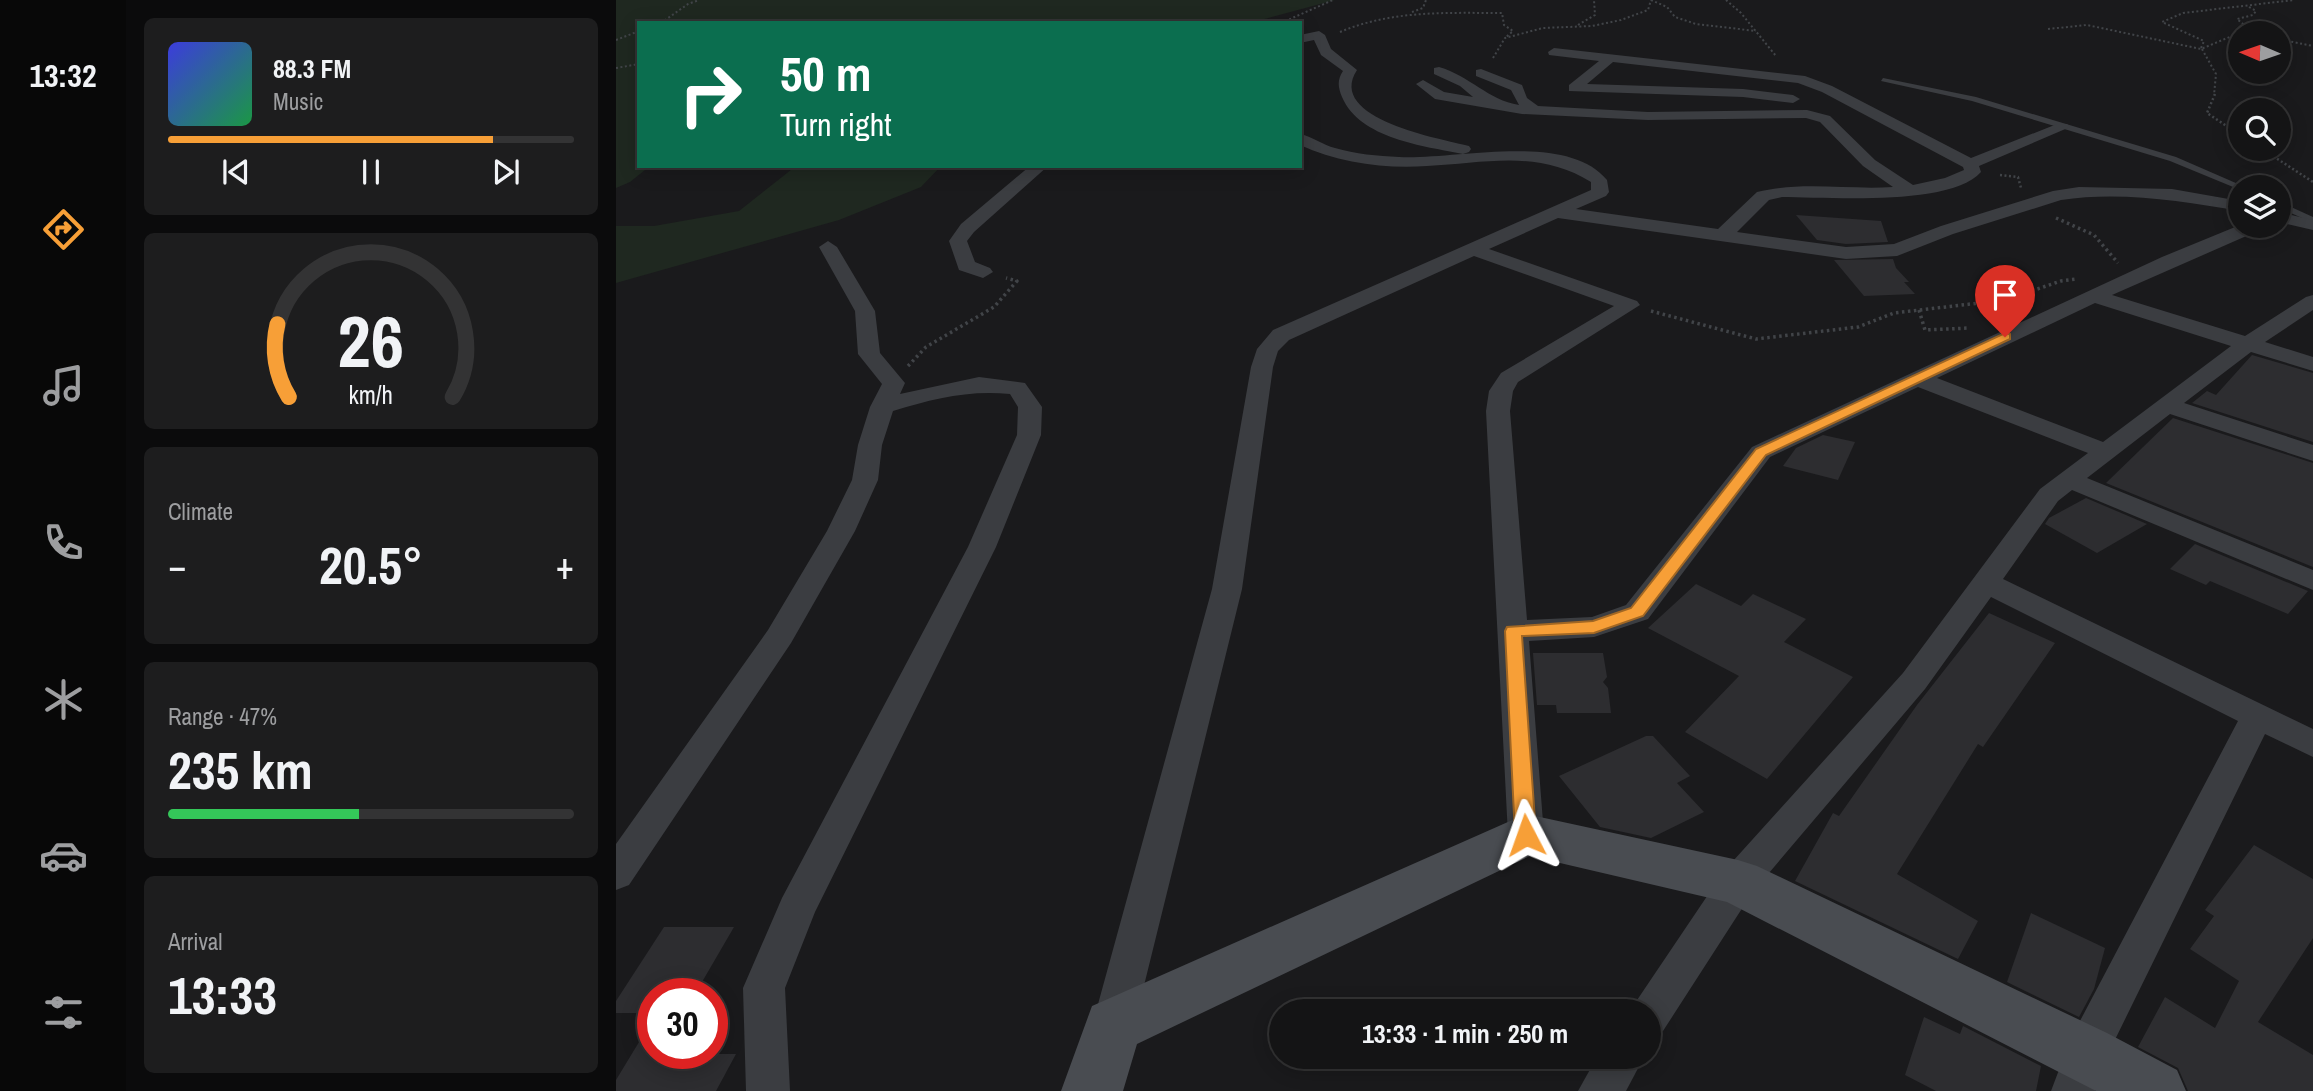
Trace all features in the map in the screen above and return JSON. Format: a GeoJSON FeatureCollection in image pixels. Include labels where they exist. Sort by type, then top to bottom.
{"type":"FeatureCollection","features":[{"type":"Feature","properties":{"kind":"street"},"geometry":{"type":"LineString","coordinates":[[1302,39],[1319,35],[1320,46],[1325,54],[1350,69],[1344,83],[1349,103],[1357,113],[1424,142],[1500,157]]}},
{"type":"Feature","properties":{"kind":"street"},"geometry":{"type":"LineString","coordinates":[[1554,52],[1800,79],[1827,89],[1972,168]]}},
{"type":"Feature","properties":{"kind":"street"},"geometry":{"type":"LineString","coordinates":[[1610,58],[1574,88],[1743,93],[1862,108]]}},
{"type":"Feature","properties":{"kind":"street"},"geometry":{"type":"LineString","coordinates":[[1439,71],[1465,83],[1482,97],[1510,108]]}},
{"type":"Feature","properties":{"kind":"street"},"geometry":{"type":"LineString","coordinates":[[1481,73],[1517,88],[1521,100],[1534,110]]}},
{"type":"Feature","properties":{"kind":"street"},"geometry":{"type":"LineString","coordinates":[[1423,83],[1440,96],[1534,110],[1647,116],[1807,114],[1825,119],[1870,163],[1910,191]]}},
{"type":"Feature","properties":{"kind":"street"},"geometry":{"type":"LineString","coordinates":[[1722,236],[1763,196],[1782,192],[1910,191],[1961,179],[1972,168],[2062,127]]}},
{"type":"Feature","properties":{"kind":"street"},"geometry":{"type":"LineString","coordinates":[[1092,1091],[1113,1026],[1227,589],[1262,366],[1268,349],[1281,335],[1470,248],[1588,200],[1600,192],[1599,180],[1585,169],[1562,159],[1500,157],[1430,162],[1382,160],[1330,152],[1302,140]]}},
{"type":"Feature","properties":{"kind":"street"},"geometry":{"type":"LineString","coordinates":[[983,272],[966,266],[958,241],[967,228],[1038,168]]}},
{"type":"Feature","properties":{"kind":"street"},"geometry":{"type":"LineString","coordinates":[[1553,212],[1846,253],[1875,252],[1917,244],[1947,230],[2059,195],[2079,192],[2136,191],[2228,204]]}},
{"type":"Feature","properties":{"kind":"street"},"geometry":{"type":"LineString","coordinates":[[2291,220],[2313,225]]}},
{"type":"Feature","properties":{"kind":"street"},"geometry":{"type":"LineString","coordinates":[[1513,631],[1594,627],[1637,612],[1761,452],[2092,296],[2228,237]]}},
{"type":"Feature","properties":{"kind":"street"},"geometry":{"type":"LineString","coordinates":[[616,874],[780,636],[841,531],[865,480],[870,445],[888,395],[869,354],[865,311],[828,247]]}},
{"type":"Feature","properties":{"kind":"street"},"geometry":{"type":"LineString","coordinates":[[1470,248],[1630,305]]}},
{"type":"Feature","properties":{"kind":"street"},"geometry":{"type":"LineString","coordinates":[[2092,296],[2313,364]]}},
{"type":"Feature","properties":{"kind":"street"},"geometry":{"type":"LineString","coordinates":[[1660,999],[1738,882],[1914,681],[2049,495],[2247,344],[2313,302]]}},
{"type":"Feature","properties":{"kind":"street"},"geometry":{"type":"LineString","coordinates":[[1526,835],[1499,411],[1501,391],[1509,378],[1630,305]]}},
{"type":"Feature","properties":{"kind":"street"},"geometry":{"type":"LineString","coordinates":[[1916,378],[2105,451]]}},
{"type":"Feature","properties":{"kind":"street"},"geometry":{"type":"LineString","coordinates":[[768,1091],[764,988],[802,898],[982,547],[1029,435],[1030,407],[1017,388],[979,384],[920,395],[888,395]]}},
{"type":"Feature","properties":{"kind":"street"},"geometry":{"type":"LineString","coordinates":[[2166,405],[2313,453]]}},
{"type":"Feature","properties":{"kind":"street"},"geometry":{"type":"LineString","coordinates":[[2069,480],[2313,581]]}},
{"type":"Feature","properties":{"kind":"street"},"geometry":{"type":"LineString","coordinates":[[1985,582],[2313,744]]}},
{"type":"Feature","properties":{"kind":"street"},"geometry":{"type":"LineString","coordinates":[[2080,1072],[2257,716]]}},
{"type":"Feature","properties":{"kind":"street"},"geometry":{"type":"LineString","coordinates":[[1113,1026],[1526,835],[1738,882],[2080,1072],[2154,1091]]}},
{"type":"Feature","properties":{"kind":"street"},"geometry":{"type":"LineString","coordinates":[[1600,1091],[1614,1069]]}},
{"type":"Feature","properties":{"kind":"lane"},"geometry":{"type":"LineString","coordinates":[[1884,80],[1973,99],[2173,159],[2228,182]]}},
{"type":"Feature","properties":{"kind":"lane"},"geometry":{"type":"LineString","coordinates":[[2291,209],[2313,220]]}},
{"type":"Feature","properties":{"kind":"path"},"geometry":{"type":"LineString","coordinates":[[664,21],[688,4],[699,0]]}},
{"type":"Feature","properties":{"kind":"path"},"geometry":{"type":"LineString","coordinates":[[1287,21],[1333,0]]}},
{"type":"Feature","properties":{"kind":"path"},"geometry":{"type":"LineString","coordinates":[[1319,35],[1423,8],[1426,0]]}},
{"type":"Feature","properties":{"kind":"path"},"geometry":{"type":"LineString","coordinates":[[1577,26],[1595,15],[1594,0]]}},
{"type":"Feature","properties":{"kind":"path"},"geometry":{"type":"LineString","coordinates":[[1505,38],[1543,28],[1592,26],[1621,20],[1648,10],[1651,0],[1667,7],[1675,17],[1696,24],[1756,31]]}},
{"type":"Feature","properties":{"kind":"path"},"geometry":{"type":"LineString","coordinates":[[1726,0],[1742,10],[1763,44],[1800,79]]}},
{"type":"Feature","properties":{"kind":"path"},"geometry":{"type":"LineString","coordinates":[[2228,127],[2207,113],[2218,86],[2213,64],[2200,46],[2204,41],[2162,22],[2183,13],[2294,0]]}},
{"type":"Feature","properties":{"kind":"path"},"geometry":{"type":"LineString","coordinates":[[2239,21],[2237,19],[2253,15],[2256,11],[2248,6]]}},
{"type":"Feature","properties":{"kind":"path"},"geometry":{"type":"LineString","coordinates":[[1407,13],[1502,13],[1504,25],[1513,32],[1505,38],[1481,73]]}},
{"type":"Feature","properties":{"kind":"path"},"geometry":{"type":"LineString","coordinates":[[918,21],[985,21]]}},
{"type":"Feature","properties":{"kind":"path"},"geometry":{"type":"LineString","coordinates":[[2048,29],[2087,24],[2202,49],[2228,38]]}},
{"type":"Feature","properties":{"kind":"path"},"geometry":{"type":"LineString","coordinates":[[616,40],[637,32]]}},
{"type":"Feature","properties":{"kind":"path"},"geometry":{"type":"LineString","coordinates":[[2291,42],[2313,46]]}},
{"type":"Feature","properties":{"kind":"path"},"geometry":{"type":"LineString","coordinates":[[616,68],[637,64]]}},
{"type":"Feature","properties":{"kind":"path"},"geometry":{"type":"LineString","coordinates":[[2281,161],[2313,182]]}},
{"type":"Feature","properties":{"kind":"path"},"geometry":{"type":"LineString","coordinates":[[1972,168],[2018,177],[2025,206]]}},
{"type":"Feature","properties":{"kind":"path"},"geometry":{"type":"LineString","coordinates":[[2006,212],[2057,218],[2094,234],[2129,279]]}},
{"type":"Feature","properties":{"kind":"path"},"geometry":{"type":"LineString","coordinates":[[888,395],[926,346],[994,307],[1017,281],[983,272]]}},
{"type":"Feature","properties":{"kind":"path"},"geometry":{"type":"LineString","coordinates":[[1630,305],[1756,339],[1858,327],[1894,313],[2005,300],[2061,281],[2088,278],[2129,279]]}},
{"type":"Feature","properties":{"kind":"path"},"geometry":{"type":"LineString","coordinates":[[1919,310],[1925,330],[1972,328],[2005,337]]}},
{"type":"Feature","properties":{"kind":"shaded area"},"geometry":{"type":"Polygon","coordinates":[[[616,0],[1335,0],[1257,21],[637,21],[637,168],[648,168],[630,182],[616,188],[616,0]]]}},
{"type":"Feature","properties":{"kind":"shaded area"},"geometry":{"type":"Polygon","coordinates":[[[793,168],[939,168],[921,187],[839,220],[616,283],[616,226],[654,226],[739,211],[793,168]]]}},
{"type":"Feature","properties":{"kind":"building"},"geometry":{"type":"Polygon","coordinates":[[[1796,215],[1881,221],[1888,242],[1846,244],[1817,240],[1796,215]]]}},
{"type":"Feature","properties":{"kind":"building"},"geometry":{"type":"Polygon","coordinates":[[[1893,259],[1896,268],[1909,282],[1904,282],[1915,294],[1864,296],[1834,260],[1893,259]]]}},
{"type":"Feature","properties":{"kind":"building"},"geometry":{"type":"Polygon","coordinates":[[[2252,355],[2313,373],[2313,442],[2192,403],[2207,391],[2216,395],[2252,355]]]}},
{"type":"Feature","properties":{"kind":"building"},"geometry":{"type":"Polygon","coordinates":[[[2173,418],[2313,463],[2313,567],[2106,483],[2173,418]]]}},
{"type":"Feature","properties":{"kind":"building"},"geometry":{"type":"Polygon","coordinates":[[[1823,435],[1855,442],[1838,480],[1783,466],[1796,448],[1823,435]]]}},
{"type":"Feature","properties":{"kind":"building"},"geometry":{"type":"Polygon","coordinates":[[[2086,498],[2147,524],[2097,553],[2045,524],[2049,518],[2086,498]]]}},
{"type":"Feature","properties":{"kind":"building"},"geometry":{"type":"Polygon","coordinates":[[[2195,544],[2308,591],[2288,614],[2210,581],[2206,585],[2170,569],[2195,544]]]}},
{"type":"Feature","properties":{"kind":"building"},"geometry":{"type":"Polygon","coordinates":[[[1696,584],[1741,606],[1753,594],[1806,619],[1784,642],[1853,677],[1767,779],[1685,732],[1739,676],[1648,628],[1696,584]]]}},
{"type":"Feature","properties":{"kind":"building"},"geometry":{"type":"Polygon","coordinates":[[[1989,613],[2055,643],[1983,747],[1978,744],[1897,874],[1978,921],[1958,959],[1795,881],[1833,813],[1839,816],[1917,705],[1989,613]]]}},
{"type":"Feature","properties":{"kind":"building"},"geometry":{"type":"Polygon","coordinates":[[[1533,653],[1603,653],[1607,677],[1603,682],[1608,688],[1611,713],[1557,713],[1556,705],[1537,705],[1533,653]]]}},
{"type":"Feature","properties":{"kind":"building"},"geometry":{"type":"Polygon","coordinates":[[[1646,736],[1653,736],[1690,776],[1677,783],[1704,812],[1651,838],[1600,827],[1559,776],[1646,736]]]}},
{"type":"Feature","properties":{"kind":"building"},"geometry":{"type":"Polygon","coordinates":[[[2254,845],[2313,879],[2313,938],[2258,1022],[2313,1055],[2313,1091],[2188,1091],[2178,1068],[2138,1047],[2165,997],[2215,1028],[2239,981],[2190,949],[2214,916],[2205,910],[2254,845]]]}},
{"type":"Feature","properties":{"kind":"building"},"geometry":{"type":"Polygon","coordinates":[[[2031,913],[2105,948],[2094,989],[2079,1017],[2007,982],[2031,913]]]}},
{"type":"Feature","properties":{"kind":"building"},"geometry":{"type":"Polygon","coordinates":[[[664,927],[734,927],[704,978],[637,978],[637,1013],[616,1013],[616,1001],[664,927]]]}},
{"type":"Feature","properties":{"kind":"building"},"geometry":{"type":"Polygon","coordinates":[[[1924,1017],[1960,1034],[1963,1026],[2041,1066],[2036,1091],[1936,1091],[1905,1075],[1924,1017]]]}},
{"type":"Feature","properties":{"kind":"building"},"geometry":{"type":"Polygon","coordinates":[[[637,1045],[637,1069],[728,1069],[716,1091],[616,1091],[616,1080],[637,1045]]]}},
{"type":"Feature","properties":{"kind":"building"},"geometry":{"type":"Polygon","coordinates":[[[728,1054],[736,1054],[728,1069],[728,1054]]]}},
{"type":"Feature","properties":{"kind":"route"},"geometry":{"type":"LineString","coordinates":[[1526,835],[1513,631],[1594,627],[1637,612],[1761,452],[1779,441],[2005,337]]}}]}
